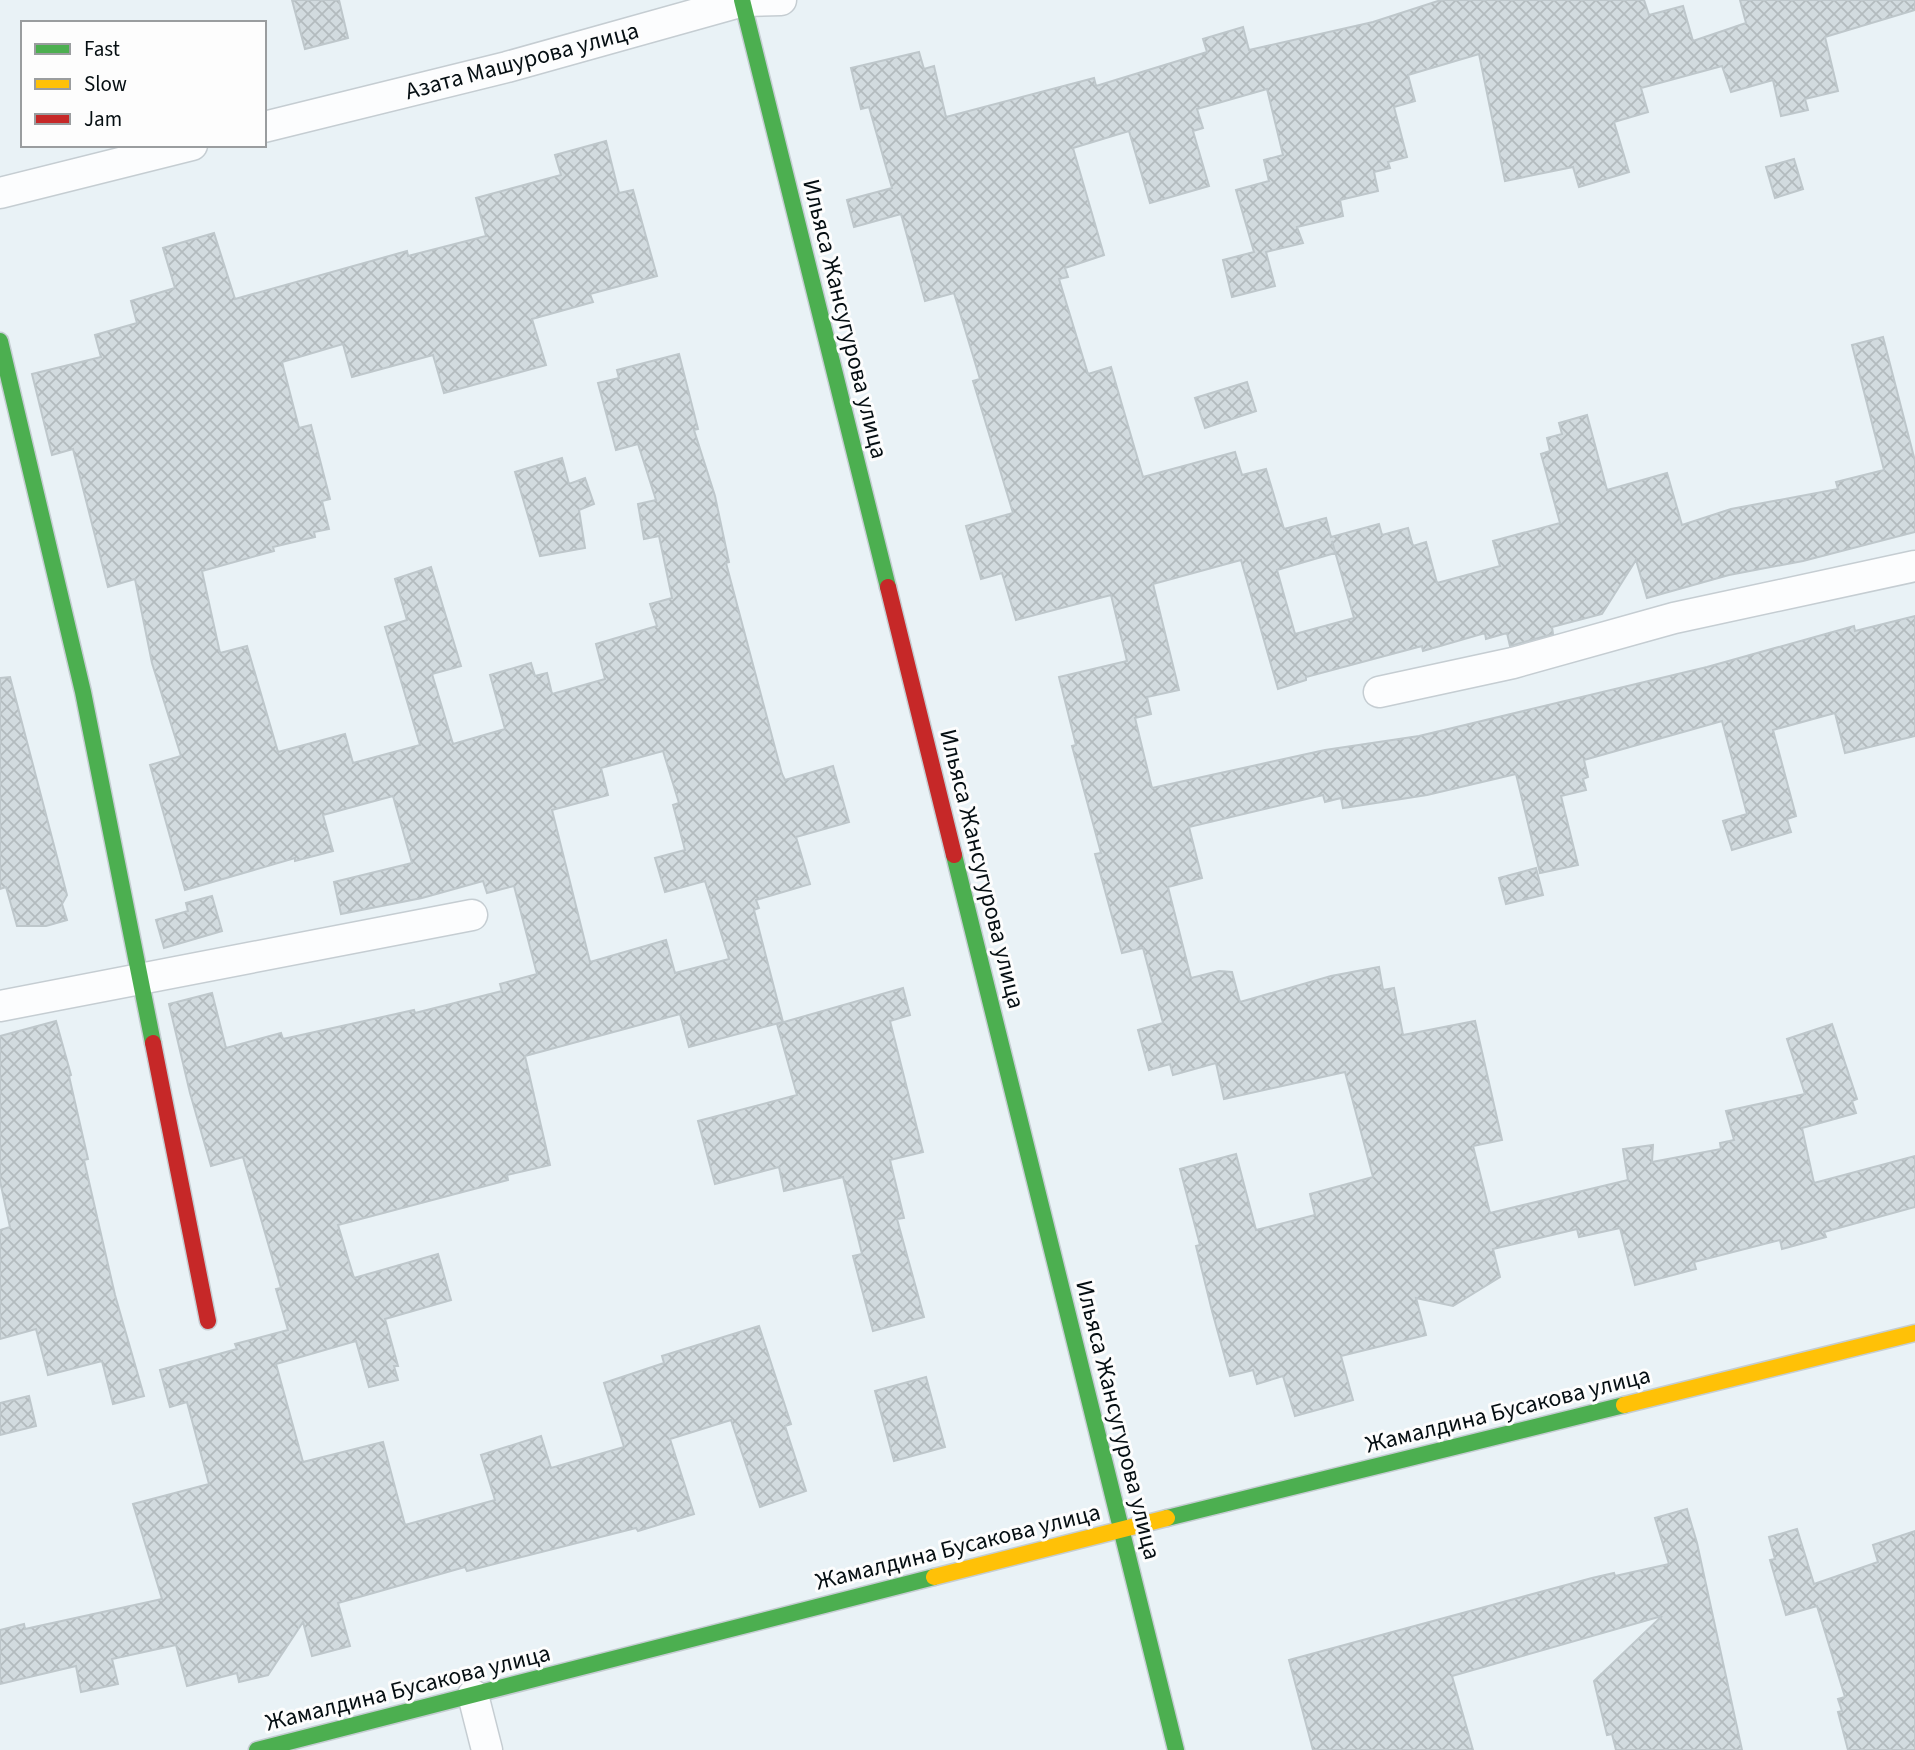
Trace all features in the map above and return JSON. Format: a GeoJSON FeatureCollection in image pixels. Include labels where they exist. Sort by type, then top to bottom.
{"type":"FeatureCollection","features":[{"type":"Feature","properties":{"kind":"street","name":"Азата Машурова улица"},"geometry":{"type":"LineString","coordinates":[[266,127],[507,67],[743,1],[781,0]]}},
{"type":"Feature","properties":{"kind":"street","name":"Ильяса Жансугурова улица"},"geometry":{"type":"LineString","coordinates":[[743,1],[1176,1750]]}},
{"type":"Feature","properties":{"kind":"street"},"geometry":{"type":"LineString","coordinates":[[0,193],[184,147]]}},
{"type":"Feature","properties":{"kind":"street"},"geometry":{"type":"LineString","coordinates":[[0,341],[83,692],[208,1321]]}},
{"type":"Feature","properties":{"kind":"street"},"geometry":{"type":"LineString","coordinates":[[1379,692],[1513,663],[1674,618],[1915,566]]}},
{"type":"Feature","properties":{"kind":"street"},"geometry":{"type":"LineString","coordinates":[[0,1006],[138,978],[198,970],[472,915]]}},
{"type":"Feature","properties":{"kind":"street","name":"Жамалдина Бусакова улица"},"geometry":{"type":"LineString","coordinates":[[257,1750],[1122,1529],[1915,1333]]}},
{"type":"Feature","properties":{"kind":"street"},"geometry":{"type":"LineString","coordinates":[[473,1695],[487,1750]]}},
{"type":"Feature","properties":{"kind":"building"},"geometry":{"type":"Polygon","coordinates":[[[292,0],[339,0],[348,38],[305,49],[292,0]]]}},
{"type":"Feature","properties":{"kind":"building"},"geometry":{"type":"Polygon","coordinates":[[[1441,0],[1644,0],[1649,15],[1683,6],[1693,41],[1746,23],[1740,0],[1915,0],[1915,10],[1825,37],[1838,91],[1805,99],[1808,110],[1781,116],[1773,80],[1731,92],[1722,66],[1641,88],[1648,112],[1614,122],[1629,172],[1579,187],[1573,167],[1505,181],[1479,54],[1408,75],[1415,101],[1394,107],[1407,157],[1388,162],[1390,168],[1374,172],[1378,191],[1340,200],[1343,216],[1297,227],[1303,243],[1266,252],[1275,286],[1232,297],[1223,260],[1254,252],[1236,190],[1269,181],[1264,160],[1283,155],[1267,89],[1197,109],[1203,128],[1193,131],[1209,186],[1150,203],[1129,131],[1073,148],[1104,255],[1065,268],[1068,277],[1059,279],[1088,374],[1111,367],[1143,477],[1235,452],[1242,475],[1266,469],[1284,529],[1326,518],[1331,537],[1379,524],[1382,535],[1408,528],[1413,546],[1426,542],[1437,583],[1500,566],[1493,541],[1560,523],[1541,454],[1550,451],[1547,438],[1562,434],[1559,423],[1587,415],[1607,490],[1667,473],[1682,525],[1731,509],[1838,489],[1836,482],[1884,470],[1852,345],[1883,337],[1915,461],[1915,532],[1803,561],[1729,575],[1647,598],[1636,560],[1602,614],[1552,627],[1553,634],[1510,646],[1507,633],[1486,639],[1485,633],[1423,651],[1422,646],[1306,677],[1306,680],[1278,689],[1241,560],[1153,584],[1179,690],[1147,697],[1151,714],[1135,718],[1152,788],[1325,750],[1419,736],[1707,667],[1854,626],[1855,631],[1915,616],[1915,736],[1845,753],[1835,713],[1773,730],[1796,816],[1787,819],[1791,832],[1732,850],[1723,821],[1747,814],[1722,721],[1584,760],[1588,777],[1583,779],[1586,790],[1561,796],[1578,865],[1540,873],[1516,774],[1427,795],[1343,808],[1341,798],[1325,802],[1323,795],[1189,827],[1202,878],[1168,887],[1191,978],[1219,971],[1232,972],[1240,1002],[1331,976],[1379,967],[1383,990],[1394,988],[1403,1035],[1475,1021],[1502,1140],[1473,1146],[1490,1213],[1628,1180],[1623,1149],[1653,1145],[1652,1162],[1721,1149],[1720,1143],[1734,1140],[1726,1111],[1805,1094],[1787,1039],[1832,1024],[1857,1099],[1852,1101],[1856,1113],[1802,1128],[1814,1183],[1915,1156],[1915,1207],[1824,1232],[1826,1237],[1782,1249],[1780,1240],[1694,1262],[1696,1269],[1635,1285],[1620,1228],[1579,1237],[1577,1229],[1493,1249],[1500,1277],[1453,1306],[1416,1298],[1426,1335],[1341,1356],[1353,1400],[1295,1416],[1283,1376],[1257,1384],[1253,1370],[1230,1376],[1196,1246],[1200,1245],[1180,1169],[1236,1154],[1256,1230],[1315,1215],[1310,1194],[1373,1177],[1345,1072],[1224,1099],[1216,1063],[1173,1075],[1170,1064],[1149,1070],[1138,1030],[1163,1023],[1143,948],[1122,953],[1095,854],[1101,853],[1072,746],[1076,745],[1059,677],[1127,661],[1111,595],[1016,620],[1002,573],[981,579],[966,526],[1013,513],[973,381],[980,379],[954,293],[925,301],[901,214],[854,227],[847,200],[892,188],[869,107],[861,109],[851,68],[919,52],[924,69],[934,66],[946,117],[1094,78],[1096,86],[1207,52],[1203,39],[1243,27],[1249,50],[1373,22],[1441,0]],[[1332,541],[1335,553],[1277,570],[1295,634],[1354,618],[1332,541]]]}},
{"type":"Feature","properties":{"kind":"building"},"geometry":{"type":"Polygon","coordinates":[[[606,141],[619,193],[633,190],[657,276],[590,294],[593,302],[532,319],[546,365],[444,393],[433,355],[352,377],[343,344],[282,362],[299,428],[311,425],[330,499],[322,501],[329,529],[314,532],[315,537],[273,547],[274,551],[202,571],[220,653],[247,646],[278,752],[345,734],[353,763],[420,745],[385,627],[407,620],[395,579],[431,567],[461,666],[432,674],[453,744],[505,729],[490,675],[531,663],[535,676],[547,673],[552,694],[605,679],[596,644],[657,626],[650,604],[672,598],[659,536],[644,539],[638,504],[656,500],[638,444],[616,450],[598,383],[619,378],[617,370],[679,354],[698,429],[694,430],[715,496],[729,562],[726,563],[782,774],[785,780],[833,766],[849,822],[796,837],[810,884],[756,900],[759,908],[754,910],[783,1022],[689,1047],[680,1014],[525,1056],[550,1165],[507,1175],[508,1180],[338,1225],[354,1278],[438,1254],[451,1300],[385,1319],[398,1366],[394,1366],[398,1380],[369,1387],[356,1341],[276,1364],[303,1462],[383,1442],[405,1525],[495,1500],[481,1455],[541,1436],[551,1468],[624,1447],[604,1383],[664,1363],[662,1356],[759,1326],[791,1424],[785,1426],[806,1491],[760,1507],[731,1420],[670,1439],[694,1514],[638,1531],[636,1528],[467,1571],[465,1567],[338,1603],[350,1646],[312,1656],[303,1622],[268,1675],[239,1682],[237,1673],[187,1686],[176,1645],[112,1659],[118,1684],[81,1692],[76,1666],[0,1684],[0,1630],[24,1624],[25,1629],[162,1599],[133,1504],[209,1484],[187,1402],[170,1407],[160,1370],[237,1349],[235,1344],[288,1330],[276,1289],[281,1288],[243,1157],[211,1166],[169,1004],[212,993],[226,1048],[281,1033],[283,1039],[414,1010],[415,1013],[502,991],[500,984],[537,974],[514,886],[487,893],[483,881],[422,898],[341,914],[334,882],[412,863],[393,796],[323,815],[333,851],[295,861],[295,858],[185,890],[150,765],[181,756],[152,663],[135,579],[108,587],[73,449],[52,455],[32,374],[101,357],[95,335],[137,323],[131,301],[175,288],[163,248],[214,233],[235,299],[407,251],[408,256],[486,236],[476,198],[561,175],[555,155],[606,141]],[[663,751],[601,768],[608,795],[552,810],[590,962],[666,940],[675,973],[729,959],[705,881],[665,892],[655,858],[685,850],[673,805],[679,803],[663,751]]]}},
{"type":"Feature","properties":{"kind":"building"},"geometry":{"type":"Polygon","coordinates":[[[1794,159],[1803,189],[1775,198],[1766,167],[1794,159]]]}},
{"type":"Feature","properties":{"kind":"building"},"geometry":{"type":"Polygon","coordinates":[[[1247,382],[1256,411],[1205,428],[1195,398],[1247,382]]]}},
{"type":"Feature","properties":{"kind":"building"},"geometry":{"type":"Polygon","coordinates":[[[562,458],[569,484],[585,478],[594,504],[579,510],[585,548],[540,556],[515,472],[562,458]]]}},
{"type":"Feature","properties":{"kind":"building"},"geometry":{"type":"Polygon","coordinates":[[[10,677],[67,895],[62,904],[67,920],[46,926],[17,926],[6,887],[0,889],[0,678],[10,677]]]}},
{"type":"Feature","properties":{"kind":"building"},"geometry":{"type":"Polygon","coordinates":[[[1536,868],[1543,895],[1506,904],[1499,878],[1536,868]]]}},
{"type":"Feature","properties":{"kind":"building"},"geometry":{"type":"Polygon","coordinates":[[[212,896],[222,931],[164,948],[156,920],[188,911],[186,903],[212,896]]]}},
{"type":"Feature","properties":{"kind":"building"},"geometry":{"type":"Polygon","coordinates":[[[903,988],[910,1015],[890,1021],[923,1152],[890,1160],[904,1218],[897,1219],[924,1317],[873,1331],[853,1256],[862,1254],[843,1177],[784,1191],[779,1167],[715,1184],[698,1121],[797,1095],[777,1024],[903,988]]]}},
{"type":"Feature","properties":{"kind":"building"},"geometry":{"type":"Polygon","coordinates":[[[56,1021],[71,1075],[69,1076],[88,1159],[84,1160],[115,1295],[144,1396],[113,1404],[102,1361],[48,1375],[36,1329],[0,1339],[0,1230],[10,1227],[0,1181],[0,1036],[56,1021]]]}},
{"type":"Feature","properties":{"kind":"building"},"geometry":{"type":"Polygon","coordinates":[[[926,1377],[945,1447],[894,1461],[875,1391],[926,1377]]]}},
{"type":"Feature","properties":{"kind":"building"},"geometry":{"type":"Polygon","coordinates":[[[29,1396],[36,1426],[0,1435],[0,1403],[29,1396]]]}},
{"type":"Feature","properties":{"kind":"building"},"geometry":{"type":"Polygon","coordinates":[[[1687,1509],[1697,1543],[1742,1750],[1616,1750],[1612,1734],[1607,1735],[1594,1681],[1662,1616],[1452,1676],[1473,1750],[1313,1750],[1289,1660],[1592,1578],[1614,1573],[1615,1576],[1669,1564],[1655,1518],[1687,1509]]]}},
{"type":"Feature","properties":{"kind":"building"},"geometry":{"type":"Polygon","coordinates":[[[1797,1529],[1814,1584],[1878,1562],[1873,1545],[1915,1531],[1915,1750],[1848,1750],[1838,1712],[1842,1711],[1838,1699],[1845,1697],[1817,1606],[1786,1615],[1770,1560],[1775,1559],[1769,1537],[1797,1529]]]}},
{"type":"Feature","properties":{"kind":"traffic: fast"},"geometry":{"type":"LineString","coordinates":[[742,0],[888,587]]}},
{"type":"Feature","properties":{"kind":"traffic: fast"},"geometry":{"type":"LineString","coordinates":[[0,341],[83,692],[153,1043]]}},
{"type":"Feature","properties":{"kind":"traffic: fast"},"geometry":{"type":"LineString","coordinates":[[954,855],[1176,1750]]}},
{"type":"Feature","properties":{"kind":"traffic: fast"},"geometry":{"type":"LineString","coordinates":[[1167,1518],[1624,1405]]}},
{"type":"Feature","properties":{"kind":"traffic: fast"},"geometry":{"type":"LineString","coordinates":[[257,1750],[934,1577]]}},
{"type":"Feature","properties":{"kind":"traffic: slow"},"geometry":{"type":"LineString","coordinates":[[1624,1405],[1915,1333]]}},
{"type":"Feature","properties":{"kind":"traffic: slow"},"geometry":{"type":"LineString","coordinates":[[934,1577],[1167,1518]]}},
{"type":"Feature","properties":{"kind":"traffic: jam"},"geometry":{"type":"LineString","coordinates":[[888,587],[954,855]]}},
{"type":"Feature","properties":{"kind":"traffic: jam"},"geometry":{"type":"LineString","coordinates":[[153,1043],[208,1321]]}}]}
